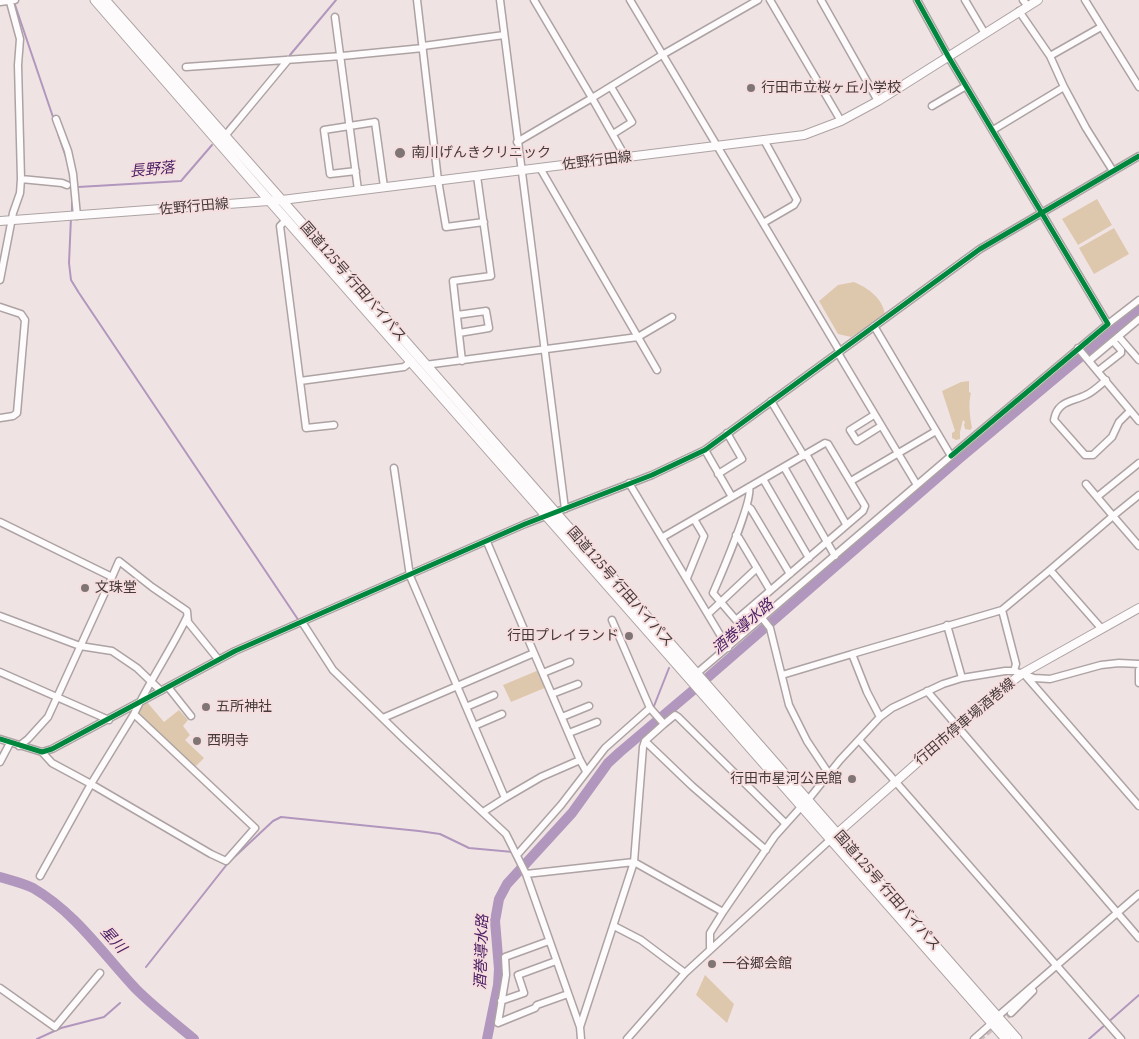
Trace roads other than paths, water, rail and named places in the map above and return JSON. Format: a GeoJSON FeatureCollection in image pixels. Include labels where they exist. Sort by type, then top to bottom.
{"type":"FeatureCollection","features":[{"type":"Feature","properties":{"kind":"highway","name":"国道125号 行田バイパス"},"geometry":{"type":"LineString","coordinates":[[95,0],[546,516],[695,677]]}},
{"type":"Feature","properties":{"kind":"highway","name":"国道125号 行田バイパス"},"geometry":{"type":"LineString","coordinates":[[105,0],[556,512],[704,689],[804,804],[995,1020],[1016,1039]]}},
{"type":"Feature","properties":{"kind":"highway","name":"国道125号 行田バイパス"},"geometry":{"type":"LineString","coordinates":[[995,1020],[1006,1039]]}},
{"type":"Feature","properties":{"kind":"main road","name":"佐野行田線"},"geometry":{"type":"LineString","coordinates":[[0,221],[282,200],[804,135],[841,121],[878,101],[1019,11],[1025,3],[1038,0]]}},
{"type":"Feature","properties":{"kind":"main road","name":"行田市停車場酒巻線"},"geometry":{"type":"LineString","coordinates":[[833,836],[994,694],[1023,673],[1139,608]]}},
{"type":"Feature","properties":{"kind":"street"},"geometry":{"type":"LineString","coordinates":[[417,0],[438,180],[446,228],[484,222]]}},
{"type":"Feature","properties":{"kind":"street"},"geometry":{"type":"LineString","coordinates":[[500,0],[565,509]]}},
{"type":"Feature","properties":{"kind":"street"},"geometry":{"type":"LineString","coordinates":[[534,0],[626,158]]}},
{"type":"Feature","properties":{"kind":"street"},"geometry":{"type":"LineString","coordinates":[[630,0],[917,485]]}},
{"type":"Feature","properties":{"kind":"street"},"geometry":{"type":"LineString","coordinates":[[517,142],[758,0]]}},
{"type":"Feature","properties":{"kind":"street"},"geometry":{"type":"LineString","coordinates":[[770,0],[841,121]]}},
{"type":"Feature","properties":{"kind":"street"},"geometry":{"type":"LineString","coordinates":[[821,0],[878,101]]}},
{"type":"Feature","properties":{"kind":"street"},"geometry":{"type":"LineString","coordinates":[[917,0],[948,56],[1108,324]]}},
{"type":"Feature","properties":{"kind":"street"},"geometry":{"type":"LineString","coordinates":[[965,0],[984,32]]}},
{"type":"Feature","properties":{"kind":"street"},"geometry":{"type":"LineString","coordinates":[[1085,0],[1139,87]]}},
{"type":"Feature","properties":{"kind":"street"},"geometry":{"type":"LineString","coordinates":[[0,2],[13,1],[20,38],[18,65],[20,193],[12,220],[0,280]]}},
{"type":"Feature","properties":{"kind":"street"},"geometry":{"type":"LineString","coordinates":[[1019,11],[1050,56],[1086,128],[1113,171]]}},
{"type":"Feature","properties":{"kind":"street"},"geometry":{"type":"LineString","coordinates":[[336,17],[358,190]]}},
{"type":"Feature","properties":{"kind":"street"},"geometry":{"type":"LineString","coordinates":[[1050,56],[1101,27]]}},
{"type":"Feature","properties":{"kind":"street"},"geometry":{"type":"LineString","coordinates":[[186,67],[342,56],[504,35]]}},
{"type":"Feature","properties":{"kind":"street"},"geometry":{"type":"LineString","coordinates":[[224,136],[288,60]]}},
{"type":"Feature","properties":{"kind":"street"},"geometry":{"type":"LineString","coordinates":[[932,106],[966,86]]}},
{"type":"Feature","properties":{"kind":"street"},"geometry":{"type":"LineString","coordinates":[[611,87],[632,122],[613,134]]}},
{"type":"Feature","properties":{"kind":"street"},"geometry":{"type":"LineString","coordinates":[[993,130],[1064,87]]}},
{"type":"Feature","properties":{"kind":"street"},"geometry":{"type":"LineString","coordinates":[[56,119],[68,150],[71,166],[72,216]]}},
{"type":"Feature","properties":{"kind":"street"},"geometry":{"type":"LineString","coordinates":[[356,171],[330,174],[324,130],[375,122],[384,187]]}},
{"type":"Feature","properties":{"kind":"street"},"geometry":{"type":"LineString","coordinates":[[764,140],[797,200],[764,224]]}},
{"type":"Feature","properties":{"kind":"street"},"geometry":{"type":"LineString","coordinates":[[0,739],[42,752],[52,750],[218,659],[546,516],[652,475],[704,450],[980,250],[1139,156]]}},
{"type":"Feature","properties":{"kind":"street"},"geometry":{"type":"LineString","coordinates":[[540,168],[657,370]]}},
{"type":"Feature","properties":{"kind":"street"},"geometry":{"type":"LineString","coordinates":[[462,361],[453,281],[491,276],[477,176]]}},
{"type":"Feature","properties":{"kind":"street"},"geometry":{"type":"LineString","coordinates":[[20,179],[67,185]]}},
{"type":"Feature","properties":{"kind":"street"},"geometry":{"type":"LineString","coordinates":[[286,220],[280,226],[306,428],[334,425]]}},
{"type":"Feature","properties":{"kind":"street"},"geometry":{"type":"LineString","coordinates":[[695,677],[951,456],[1139,300]]}},
{"type":"Feature","properties":{"kind":"street"},"geometry":{"type":"LineString","coordinates":[[0,307],[21,314],[24,320],[17,413],[13,416],[0,418]]}},
{"type":"Feature","properties":{"kind":"street"},"geometry":{"type":"LineString","coordinates":[[457,315],[486,311],[489,328],[459,333]]}},
{"type":"Feature","properties":{"kind":"street"},"geometry":{"type":"LineString","coordinates":[[425,365],[638,337],[672,317]]}},
{"type":"Feature","properties":{"kind":"street"},"geometry":{"type":"LineString","coordinates":[[1088,359],[1116,339],[1139,319]]}},
{"type":"Feature","properties":{"kind":"street"},"geometry":{"type":"LineString","coordinates":[[874,326],[951,456]]}},
{"type":"Feature","properties":{"kind":"street"},"geometry":{"type":"LineString","coordinates":[[1116,339],[1139,360]]}},
{"type":"Feature","properties":{"kind":"street"},"geometry":{"type":"LineString","coordinates":[[1098,371],[1121,353],[1116,339]]}},
{"type":"Feature","properties":{"kind":"street"},"geometry":{"type":"LineString","coordinates":[[1080,350],[1139,421]]}},
{"type":"Feature","properties":{"kind":"street"},"geometry":{"type":"LineString","coordinates":[[300,381],[404,366],[412,362]]}},
{"type":"Feature","properties":{"kind":"street"},"geometry":{"type":"LineString","coordinates":[[1106,380],[1089,394],[1070,400],[1056,412],[1054,420],[1085,455],[1092,455],[1112,437],[1119,422],[1128,413]]}},
{"type":"Feature","properties":{"kind":"street"},"geometry":{"type":"LineString","coordinates":[[771,401],[846,524]]}},
{"type":"Feature","properties":{"kind":"street"},"geometry":{"type":"LineString","coordinates":[[874,415],[850,430],[857,441],[881,426]]}},
{"type":"Feature","properties":{"kind":"street"},"geometry":{"type":"LineString","coordinates":[[851,481],[936,431]]}},
{"type":"Feature","properties":{"kind":"street"},"geometry":{"type":"LineString","coordinates":[[718,474],[742,459],[727,433]]}},
{"type":"Feature","properties":{"kind":"street"},"geometry":{"type":"LineString","coordinates":[[663,537],[825,443],[828,444],[865,506],[863,511],[736,620],[713,593],[747,506],[751,491],[749,488]]}},
{"type":"Feature","properties":{"kind":"street"},"geometry":{"type":"LineString","coordinates":[[704,450],[732,497]]}},
{"type":"Feature","properties":{"kind":"street"},"geometry":{"type":"LineString","coordinates":[[1097,497],[1139,463]]}},
{"type":"Feature","properties":{"kind":"street"},"geometry":{"type":"LineString","coordinates":[[784,467],[835,556]]}},
{"type":"Feature","properties":{"kind":"street"},"geometry":{"type":"LineString","coordinates":[[394,468],[410,576],[504,798]]}},
{"type":"Feature","properties":{"kind":"street"},"geometry":{"type":"LineString","coordinates":[[763,479],[809,558]]}},
{"type":"Feature","properties":{"kind":"street"},"geometry":{"type":"LineString","coordinates":[[629,483],[728,648]]}},
{"type":"Feature","properties":{"kind":"street"},"geometry":{"type":"LineString","coordinates":[[1086,484],[1139,546]]}},
{"type":"Feature","properties":{"kind":"street"},"geometry":{"type":"LineString","coordinates":[[782,675],[1002,610],[1139,495]]}},
{"type":"Feature","properties":{"kind":"street"},"geometry":{"type":"LineString","coordinates":[[747,506],[751,509],[790,574]]}},
{"type":"Feature","properties":{"kind":"street"},"geometry":{"type":"LineString","coordinates":[[687,578],[704,536],[694,519]]}},
{"type":"Feature","properties":{"kind":"street"},"geometry":{"type":"LineString","coordinates":[[0,522],[112,576]]}},
{"type":"Feature","properties":{"kind":"street"},"geometry":{"type":"LineString","coordinates":[[736,535],[740,538],[770,590]]}},
{"type":"Feature","properties":{"kind":"street"},"geometry":{"type":"LineString","coordinates":[[487,542],[586,771]]}},
{"type":"Feature","properties":{"kind":"street"},"geometry":{"type":"LineString","coordinates":[[19,746],[48,717],[119,561],[187,611],[188,622],[218,659]]}},
{"type":"Feature","properties":{"kind":"street"},"geometry":{"type":"LineString","coordinates":[[708,614],[757,568]]}},
{"type":"Feature","properties":{"kind":"street"},"geometry":{"type":"LineString","coordinates":[[1050,570],[1101,628]]}},
{"type":"Feature","properties":{"kind":"street"},"geometry":{"type":"LineString","coordinates":[[750,608],[770,628],[789,705],[807,741],[829,774]]}},
{"type":"Feature","properties":{"kind":"street"},"geometry":{"type":"LineString","coordinates":[[1002,610],[1016,664],[1014,671]]}},
{"type":"Feature","properties":{"kind":"street"},"geometry":{"type":"LineString","coordinates":[[0,616],[80,646],[112,651],[137,668],[161,691]]}},
{"type":"Feature","properties":{"kind":"street"},"geometry":{"type":"LineString","coordinates":[[40,876],[91,784],[134,714],[150,681],[172,647],[187,617]]}},
{"type":"Feature","properties":{"kind":"street"},"geometry":{"type":"LineString","coordinates":[[612,620],[650,708],[663,723]]}},
{"type":"Feature","properties":{"kind":"street"},"geometry":{"type":"LineString","coordinates":[[299,623],[333,670],[506,834],[525,873],[580,1027],[581,1039]]}},
{"type":"Feature","properties":{"kind":"street"},"geometry":{"type":"LineString","coordinates":[[946,625],[962,678]]}},
{"type":"Feature","properties":{"kind":"street"},"geometry":{"type":"LineString","coordinates":[[382,718],[534,653]]}},
{"type":"Feature","properties":{"kind":"street"},"geometry":{"type":"LineString","coordinates":[[852,654],[867,692],[880,717]]}},
{"type":"Feature","properties":{"kind":"street"},"geometry":{"type":"LineString","coordinates":[[543,673],[570,662]]}},
{"type":"Feature","properties":{"kind":"street"},"geometry":{"type":"LineString","coordinates":[[710,948],[710,933],[785,823],[880,717],[892,708],[927,691],[962,678],[1014,671],[1034,678],[1050,679],[1101,665],[1119,663],[1139,664]]}},
{"type":"Feature","properties":{"kind":"street"},"geometry":{"type":"LineString","coordinates":[[1139,670],[1139,683]]}},
{"type":"Feature","properties":{"kind":"street"},"geometry":{"type":"LineString","coordinates":[[0,672],[109,720]]}},
{"type":"Feature","properties":{"kind":"street"},"geometry":{"type":"LineString","coordinates":[[1023,673],[1139,806]]}},
{"type":"Feature","properties":{"kind":"street"},"geometry":{"type":"LineString","coordinates":[[552,694],[578,684]]}},
{"type":"Feature","properties":{"kind":"street"},"geometry":{"type":"LineString","coordinates":[[168,688],[191,716]]}},
{"type":"Feature","properties":{"kind":"street"},"geometry":{"type":"LineString","coordinates":[[927,691],[1139,938]]}},
{"type":"Feature","properties":{"kind":"street"},"geometry":{"type":"LineString","coordinates":[[466,707],[494,695]]}},
{"type":"Feature","properties":{"kind":"street"},"geometry":{"type":"LineString","coordinates":[[562,717],[589,706]]}},
{"type":"Feature","properties":{"kind":"street"},"geometry":{"type":"LineString","coordinates":[[516,855],[561,805],[605,748],[650,708]]}},
{"type":"Feature","properties":{"kind":"street"},"geometry":{"type":"LineString","coordinates":[[42,752],[52,763],[226,861],[254,828],[134,714]]}},
{"type":"Feature","properties":{"kind":"street"},"geometry":{"type":"LineString","coordinates":[[474,726],[502,714]]}},
{"type":"Feature","properties":{"kind":"street"},"geometry":{"type":"LineString","coordinates":[[580,1027],[634,862],[643,747],[645,741],[663,723],[675,715],[678,717],[785,823]]}},
{"type":"Feature","properties":{"kind":"street"},"geometry":{"type":"LineString","coordinates":[[569,734],[597,722]]}},
{"type":"Feature","properties":{"kind":"street"},"geometry":{"type":"LineString","coordinates":[[859,740],[1121,1039]]}},
{"type":"Feature","properties":{"kind":"street"},"geometry":{"type":"LineString","coordinates":[[645,741],[692,786],[766,850]]}},
{"type":"Feature","properties":{"kind":"street"},"geometry":{"type":"LineString","coordinates":[[0,762],[10,743]]}},
{"type":"Feature","properties":{"kind":"street"},"geometry":{"type":"LineString","coordinates":[[483,812],[541,777],[580,760]]}},
{"type":"Feature","properties":{"kind":"street"},"geometry":{"type":"LineString","coordinates":[[627,1039],[685,973],[710,948],[833,836]]}},
{"type":"Feature","properties":{"kind":"street"},"geometry":{"type":"LineString","coordinates":[[525,873],[634,862],[723,912]]}},
{"type":"Feature","properties":{"kind":"street"},"geometry":{"type":"LineString","coordinates":[[974,1039],[1139,894]]}},
{"type":"Feature","properties":{"kind":"street"},"geometry":{"type":"LineString","coordinates":[[614,926],[641,940],[685,973]]}},
{"type":"Feature","properties":{"kind":"street"},"geometry":{"type":"LineString","coordinates":[[549,942],[505,957],[506,976],[498,1023],[568,994]]}},
{"type":"Feature","properties":{"kind":"street"},"geometry":{"type":"LineString","coordinates":[[501,1001],[524,993],[518,975],[556,961]]}},
{"type":"Feature","properties":{"kind":"street"},"geometry":{"type":"LineString","coordinates":[[0,988],[56,1027],[100,973]]}},
{"type":"Feature","properties":{"kind":"street"},"geometry":{"type":"LineString","coordinates":[[1011,1013],[1043,978]]}},
{"type":"Feature","properties":{"kind":"waterway","name":"長野落"},"geometry":{"type":"LineString","coordinates":[[290,55],[336,0]]}},
{"type":"Feature","properties":{"kind":"waterway"},"geometry":{"type":"LineString","coordinates":[[14,2],[54,120]]}},
{"type":"Feature","properties":{"kind":"waterway","name":"長野落"},"geometry":{"type":"LineString","coordinates":[[227,128],[244,108]]}},
{"type":"Feature","properties":{"kind":"waterway"},"geometry":{"type":"LineString","coordinates":[[58,134],[68,163]]}},
{"type":"Feature","properties":{"kind":"waterway","name":"長野落"},"geometry":{"type":"LineString","coordinates":[[78,187],[181,181],[212,145]]}},
{"type":"Feature","properties":{"kind":"waterway"},"geometry":{"type":"LineString","coordinates":[[72,192],[72,213]]}},
{"type":"Feature","properties":{"kind":"waterway"},"geometry":{"type":"LineString","coordinates":[[71,217],[69,263],[71,280],[299,621]]}},
{"type":"Feature","properties":{"kind":"waterway","name":"酒巻導水路"},"geometry":{"type":"LineString","coordinates":[[487,1039],[498,985],[499,969],[495,921],[499,899],[507,884],[572,813],[608,763],[960,458],[1139,308]]}},
{"type":"Feature","properties":{"kind":"waterway"},"geometry":{"type":"LineString","coordinates":[[654,706],[669,668]]}},
{"type":"Feature","properties":{"kind":"waterway"},"geometry":{"type":"LineString","coordinates":[[146,967],[228,863],[273,821],[281,817],[440,834],[469,848],[513,852]]}},
{"type":"Feature","properties":{"kind":"waterway","name":"星川"},"geometry":{"type":"LineString","coordinates":[[0,877],[33,888],[63,909],[136,989],[194,1039]]}},
{"type":"Feature","properties":{"kind":"waterway"},"geometry":{"type":"LineString","coordinates":[[1089,1039],[1139,995]]}},
{"type":"Feature","properties":{"kind":"waterway"},"geometry":{"type":"LineString","coordinates":[[37,1039],[61,1028],[104,1017],[120,1003]]}},
{"type":"Feature","properties":{"kind":"tunnel"},"geometry":{"type":"LineString","coordinates":[[979,1039],[1011,1013]]}},
{"type":"Feature","properties":{"kind":"place","name":"行田市立桜ヶ丘小学校"},"geometry":{"type":"Point","coordinates":[751,88]}},
{"type":"Feature","properties":{"kind":"place","name":"南川げんきクリニック"},"geometry":{"type":"Point","coordinates":[400,153]}},
{"type":"Feature","properties":{"kind":"place","name":"文珠堂"},"geometry":{"type":"Point","coordinates":[85,588]}},
{"type":"Feature","properties":{"kind":"place","name":"行田プレイランド"},"geometry":{"type":"Point","coordinates":[629,636]}},
{"type":"Feature","properties":{"kind":"place","name":"五所神社"},"geometry":{"type":"Point","coordinates":[206,707]}},
{"type":"Feature","properties":{"kind":"place","name":"西明寺"},"geometry":{"type":"Point","coordinates":[197,741]}},
{"type":"Feature","properties":{"kind":"place","name":"行田市星河公民館"},"geometry":{"type":"Point","coordinates":[852,779]}},
{"type":"Feature","properties":{"kind":"place","name":"一谷郷会館"},"geometry":{"type":"Point","coordinates":[712,964]}}]}
